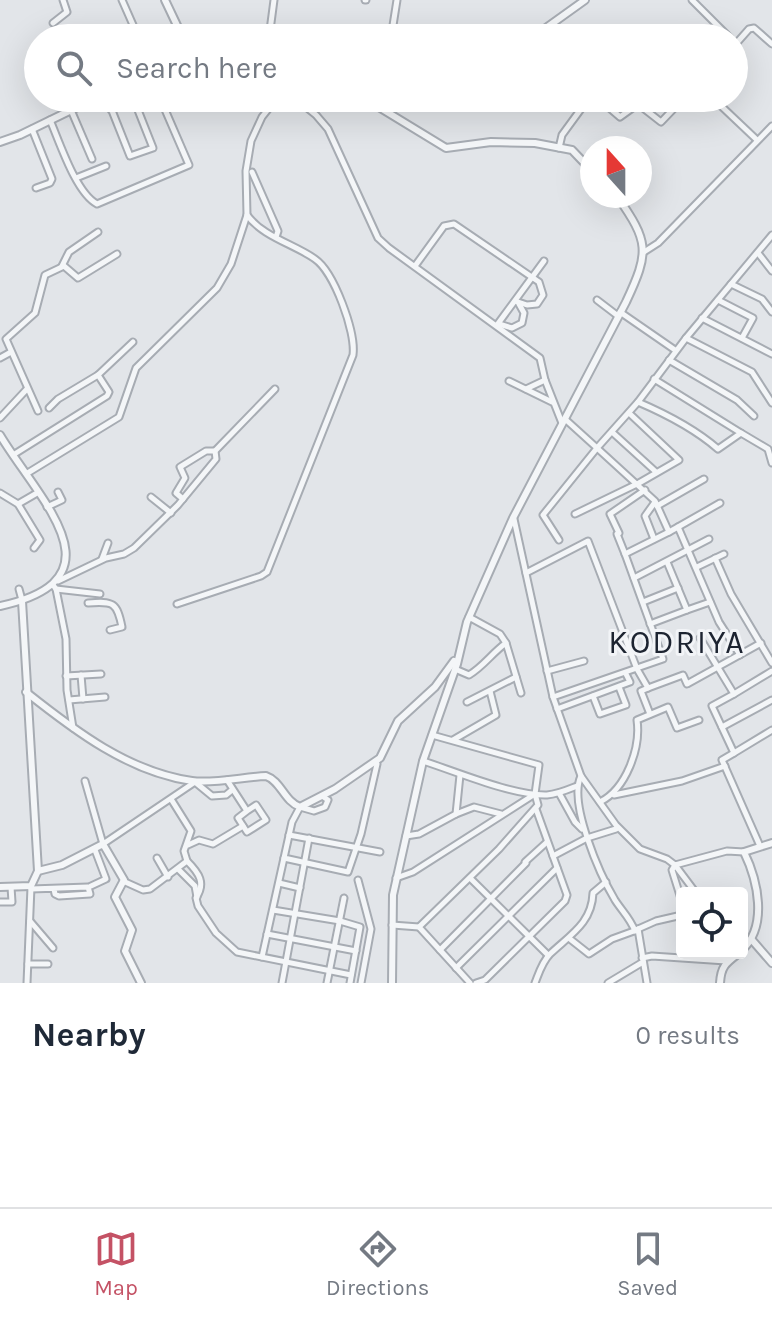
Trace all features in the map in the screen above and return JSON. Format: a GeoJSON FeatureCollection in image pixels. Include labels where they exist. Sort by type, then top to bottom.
{"type":"FeatureCollection","features":[{"type":"Feature","properties":{"kind":"street"},"geometry":{"type":"LineString","coordinates":[[53,23],[67,12],[63,0]]}},
{"type":"Feature","properties":{"kind":"street"},"geometry":{"type":"LineString","coordinates":[[122,0],[133,24]]}},
{"type":"Feature","properties":{"kind":"street"},"geometry":{"type":"LineString","coordinates":[[165,0],[178,24]]}},
{"type":"Feature","properties":{"kind":"street"},"geometry":{"type":"LineString","coordinates":[[271,24],[274,0]]}},
{"type":"Feature","properties":{"kind":"street"},"geometry":{"type":"LineString","coordinates":[[393,24],[396,0]]}},
{"type":"Feature","properties":{"kind":"street"},"geometry":{"type":"LineString","coordinates":[[552,24],[585,0]]}},
{"type":"Feature","properties":{"kind":"street"},"geometry":{"type":"LineString","coordinates":[[692,0],[715,24]]}},
{"type":"Feature","properties":{"kind":"street"},"geometry":{"type":"LineString","coordinates":[[748,30],[754,28],[772,44]]}},
{"type":"Feature","properties":{"kind":"street"},"geometry":{"type":"LineString","coordinates":[[0,142],[67,112]]}},
{"type":"Feature","properties":{"kind":"street"},"geometry":{"type":"LineString","coordinates":[[72,112],[92,159]]}},
{"type":"Feature","properties":{"kind":"street"},"geometry":{"type":"LineString","coordinates":[[112,112],[130,156],[153,148],[139,112]]}},
{"type":"Feature","properties":{"kind":"street"},"geometry":{"type":"LineString","coordinates":[[50,120],[76,178],[92,202],[97,204],[189,165],[166,112]]}},
{"type":"Feature","properties":{"kind":"street"},"geometry":{"type":"LineString","coordinates":[[26,474],[119,417],[130,381],[142,361],[217,288],[226,274],[247,215],[248,151],[258,125],[267,112]]}},
{"type":"Feature","properties":{"kind":"street"},"geometry":{"type":"LineString","coordinates":[[312,112],[328,129],[378,238],[540,358],[553,403],[564,421],[639,483],[656,503],[669,532]]}},
{"type":"Feature","properties":{"kind":"street"},"geometry":{"type":"LineString","coordinates":[[388,112],[446,148],[491,142],[535,143],[572,150],[580,158]]}},
{"type":"Feature","properties":{"kind":"street"},"geometry":{"type":"LineString","coordinates":[[559,148],[562,135],[579,112]]}},
{"type":"Feature","properties":{"kind":"street"},"geometry":{"type":"LineString","coordinates":[[648,112],[661,122],[671,112]]}},
{"type":"Feature","properties":{"kind":"street"},"geometry":{"type":"LineString","coordinates":[[727,112],[757,140]]}},
{"type":"Feature","properties":{"kind":"street"},"geometry":{"type":"LineString","coordinates":[[644,252],[658,243],[772,126]]}},
{"type":"Feature","properties":{"kind":"street"},"geometry":{"type":"LineString","coordinates":[[32,129],[52,179],[50,183],[36,188]]}},
{"type":"Feature","properties":{"kind":"street"},"geometry":{"type":"LineString","coordinates":[[76,178],[106,166]]}},
{"type":"Feature","properties":{"kind":"street"},"geometry":{"type":"LineString","coordinates":[[252,172],[278,231],[276,237]]}},
{"type":"Feature","properties":{"kind":"street"},"geometry":{"type":"LineString","coordinates":[[392,983],[393,895],[423,761],[455,669],[469,617],[513,518],[636,279],[644,252],[640,232],[625,208]]}},
{"type":"Feature","properties":{"kind":"street"},"geometry":{"type":"LineString","coordinates":[[177,604],[267,572],[353,355],[354,340],[350,324],[323,267],[314,258],[255,225],[247,215]]}},
{"type":"Feature","properties":{"kind":"street"},"geometry":{"type":"LineString","coordinates":[[415,266],[444,226],[452,223],[541,285],[543,295],[540,301],[527,305],[515,301]]}},
{"type":"Feature","properties":{"kind":"street"},"geometry":{"type":"LineString","coordinates":[[38,411],[6,339],[35,313],[45,275],[62,266],[69,252],[98,232]]}},
{"type":"Feature","properties":{"kind":"street"},"geometry":{"type":"LineString","coordinates":[[559,540],[543,515],[772,235]]}},
{"type":"Feature","properties":{"kind":"street"},"geometry":{"type":"LineString","coordinates":[[758,253],[772,271]]}},
{"type":"Feature","properties":{"kind":"street"},"geometry":{"type":"LineString","coordinates":[[62,266],[68,267],[78,278],[117,254]]}},
{"type":"Feature","properties":{"kind":"street"},"geometry":{"type":"LineString","coordinates":[[498,324],[544,261]]}},
{"type":"Feature","properties":{"kind":"street"},"geometry":{"type":"LineString","coordinates":[[731,284],[762,299],[772,312]]}},
{"type":"Feature","properties":{"kind":"street"},"geometry":{"type":"LineString","coordinates":[[597,300],[676,350]]}},
{"type":"Feature","properties":{"kind":"street"},"geometry":{"type":"LineString","coordinates":[[718,300],[753,318],[742,338]]}},
{"type":"Feature","properties":{"kind":"street"},"geometry":{"type":"LineString","coordinates":[[498,324],[512,328],[522,323],[524,313],[515,301]]}},
{"type":"Feature","properties":{"kind":"street"},"geometry":{"type":"LineString","coordinates":[[702,318],[772,354]]}},
{"type":"Feature","properties":{"kind":"street"},"geometry":{"type":"LineString","coordinates":[[686,338],[752,372],[772,403]]}},
{"type":"Feature","properties":{"kind":"street"},"geometry":{"type":"LineString","coordinates":[[49,408],[58,399],[98,375],[133,342]]}},
{"type":"Feature","properties":{"kind":"street"},"geometry":{"type":"LineString","coordinates":[[0,358],[11,352]]}},
{"type":"Feature","properties":{"kind":"street"},"geometry":{"type":"LineString","coordinates":[[669,360],[737,400],[754,416]]}},
{"type":"Feature","properties":{"kind":"street"},"geometry":{"type":"LineString","coordinates":[[13,455],[107,396],[109,392],[98,375]]}},
{"type":"Feature","properties":{"kind":"street"},"geometry":{"type":"LineString","coordinates":[[654,379],[770,448],[772,463]]}},
{"type":"Feature","properties":{"kind":"street"},"geometry":{"type":"LineString","coordinates":[[525,389],[545,380]]}},
{"type":"Feature","properties":{"kind":"street"},"geometry":{"type":"LineString","coordinates":[[509,381],[553,403]]}},
{"type":"Feature","properties":{"kind":"street"},"geometry":{"type":"LineString","coordinates":[[0,418],[27,389]]}},
{"type":"Feature","properties":{"kind":"street"},"geometry":{"type":"LineString","coordinates":[[183,499],[176,493],[185,478],[180,467],[206,451],[215,451],[275,389]]}},
{"type":"Feature","properties":{"kind":"street"},"geometry":{"type":"LineString","coordinates":[[638,402],[706,438],[718,449],[741,433]]}},
{"type":"Feature","properties":{"kind":"street"},"geometry":{"type":"LineString","coordinates":[[575,514],[679,460],[629,413]]}},
{"type":"Feature","properties":{"kind":"street"},"geometry":{"type":"LineString","coordinates":[[612,432],[656,472]]}},
{"type":"Feature","properties":{"kind":"street"},"geometry":{"type":"LineString","coordinates":[[0,435],[47,507],[65,541],[67,555],[57,582]]}},
{"type":"Feature","properties":{"kind":"street"},"geometry":{"type":"LineString","coordinates":[[0,606],[22,601],[101,560],[134,548],[183,499],[216,459],[215,451]]}},
{"type":"Feature","properties":{"kind":"street"},"geometry":{"type":"LineString","coordinates":[[654,539],[645,516],[656,503],[704,479]]}},
{"type":"Feature","properties":{"kind":"street"},"geometry":{"type":"LineString","coordinates":[[553,697],[663,659],[610,514],[645,490]]}},
{"type":"Feature","properties":{"kind":"street"},"geometry":{"type":"LineString","coordinates":[[47,507],[62,500],[58,492]]}},
{"type":"Feature","properties":{"kind":"street"},"geometry":{"type":"LineString","coordinates":[[0,493],[18,504],[40,540],[34,548]]}},
{"type":"Feature","properties":{"kind":"street"},"geometry":{"type":"LineString","coordinates":[[18,504],[37,493]]}},
{"type":"Feature","properties":{"kind":"street"},"geometry":{"type":"LineString","coordinates":[[151,497],[171,513]]}},
{"type":"Feature","properties":{"kind":"street"},"geometry":{"type":"LineString","coordinates":[[625,554],[720,503]]}},
{"type":"Feature","properties":{"kind":"street"},"geometry":{"type":"LineString","coordinates":[[513,518],[553,697],[581,776],[616,825],[640,849],[675,865],[692,887]]}},
{"type":"Feature","properties":{"kind":"street"},"geometry":{"type":"LineString","coordinates":[[678,527],[719,622],[740,655]]}},
{"type":"Feature","properties":{"kind":"street"},"geometry":{"type":"LineString","coordinates":[[634,578],[709,539]]}},
{"type":"Feature","properties":{"kind":"street"},"geometry":{"type":"LineString","coordinates":[[526,573],[588,541],[637,669],[648,688]]}},
{"type":"Feature","properties":{"kind":"street"},"geometry":{"type":"LineString","coordinates":[[101,560],[108,543]]}},
{"type":"Feature","properties":{"kind":"street"},"geometry":{"type":"LineString","coordinates":[[697,567],[724,554]]}},
{"type":"Feature","properties":{"kind":"street"},"geometry":{"type":"LineString","coordinates":[[715,558],[731,594],[772,663]]}},
{"type":"Feature","properties":{"kind":"street"},"geometry":{"type":"LineString","coordinates":[[667,562],[687,610]]}},
{"type":"Feature","properties":{"kind":"street"},"geometry":{"type":"LineString","coordinates":[[58,565],[57,582],[66,639],[66,676],[73,728]]}},
{"type":"Feature","properties":{"kind":"street"},"geometry":{"type":"LineString","coordinates":[[57,582],[100,594]]}},
{"type":"Feature","properties":{"kind":"street"},"geometry":{"type":"LineString","coordinates":[[643,602],[678,588]]}},
{"type":"Feature","properties":{"kind":"street"},"geometry":{"type":"LineString","coordinates":[[19,589],[38,871],[31,888],[27,983]]}},
{"type":"Feature","properties":{"kind":"street"},"geometry":{"type":"LineString","coordinates":[[88,592],[88,606],[114,604],[122,627],[110,630]]}},
{"type":"Feature","properties":{"kind":"street"},"geometry":{"type":"LineString","coordinates":[[650,624],[710,602]]}},
{"type":"Feature","properties":{"kind":"street"},"geometry":{"type":"LineString","coordinates":[[469,617],[500,634],[506,643],[521,693]]}},
{"type":"Feature","properties":{"kind":"street"},"geometry":{"type":"LineString","coordinates":[[700,638],[734,694]]}},
{"type":"Feature","properties":{"kind":"street"},"geometry":{"type":"LineString","coordinates":[[455,669],[469,675],[485,666],[496,650],[506,643]]}},
{"type":"Feature","properties":{"kind":"street"},"geometry":{"type":"LineString","coordinates":[[650,714],[641,691],[683,675],[687,684],[761,643]]}},
{"type":"Feature","properties":{"kind":"street"},"geometry":{"type":"LineString","coordinates":[[26,692],[113,754],[155,771],[195,782],[266,776],[273,778],[293,804],[300,807],[326,797],[380,758],[398,721],[435,687],[458,654]]}},
{"type":"Feature","properties":{"kind":"street"},"geometry":{"type":"LineString","coordinates":[[547,671],[584,661]]}},
{"type":"Feature","properties":{"kind":"street"},"geometry":{"type":"LineString","coordinates":[[734,753],[712,706],[772,671]]}},
{"type":"Feature","properties":{"kind":"street"},"geometry":{"type":"LineString","coordinates":[[66,676],[101,674]]}},
{"type":"Feature","properties":{"kind":"street"},"geometry":{"type":"LineString","coordinates":[[557,709],[630,682],[626,674]]}},
{"type":"Feature","properties":{"kind":"street"},"geometry":{"type":"LineString","coordinates":[[81,675],[83,699]]}},
{"type":"Feature","properties":{"kind":"street"},"geometry":{"type":"LineString","coordinates":[[467,702],[517,677]]}},
{"type":"Feature","properties":{"kind":"street"},"geometry":{"type":"LineString","coordinates":[[593,696],[600,714],[626,705],[619,687]]}},
{"type":"Feature","properties":{"kind":"street"},"geometry":{"type":"LineString","coordinates":[[452,741],[496,715],[490,691]]}},
{"type":"Feature","properties":{"kind":"street"},"geometry":{"type":"LineString","coordinates":[[69,700],[105,697]]}},
{"type":"Feature","properties":{"kind":"street"},"geometry":{"type":"LineString","coordinates":[[722,727],[772,700]]}},
{"type":"Feature","properties":{"kind":"street"},"geometry":{"type":"LineString","coordinates":[[612,796],[635,751],[637,720],[668,707],[677,728],[699,720]]}},
{"type":"Feature","properties":{"kind":"street"},"geometry":{"type":"LineString","coordinates":[[760,846],[722,760],[772,730]]}},
{"type":"Feature","properties":{"kind":"street"},"geometry":{"type":"LineString","coordinates":[[419,927],[538,805],[535,794],[539,765],[431,735]]}},
{"type":"Feature","properties":{"kind":"street"},"geometry":{"type":"LineString","coordinates":[[423,761],[460,775],[535,794],[559,793],[577,786]]}},
{"type":"Feature","properties":{"kind":"street"},"geometry":{"type":"LineString","coordinates":[[284,858],[348,872],[361,834],[377,764]]}},
{"type":"Feature","properties":{"kind":"street"},"geometry":{"type":"LineString","coordinates":[[600,802],[617,793],[682,781],[725,766]]}},
{"type":"Feature","properties":{"kind":"street"},"geometry":{"type":"LineString","coordinates":[[456,814],[460,775]]}},
{"type":"Feature","properties":{"kind":"street"},"geometry":{"type":"LineString","coordinates":[[581,776],[577,786],[583,830]]}},
{"type":"Feature","properties":{"kind":"street"},"geometry":{"type":"LineString","coordinates":[[227,779],[247,811]]}},
{"type":"Feature","properties":{"kind":"street"},"geometry":{"type":"LineString","coordinates":[[85,781],[103,844],[123,881],[143,890],[150,889],[187,861]]}},
{"type":"Feature","properties":{"kind":"street"},"geometry":{"type":"LineString","coordinates":[[38,871],[95,850],[195,782]]}},
{"type":"Feature","properties":{"kind":"street"},"geometry":{"type":"LineString","coordinates":[[195,782],[212,796],[226,795],[232,790]]}},
{"type":"Feature","properties":{"kind":"street"},"geometry":{"type":"LineString","coordinates":[[559,793],[583,830],[616,902],[629,916],[636,930],[647,983]]}},
{"type":"Feature","properties":{"kind":"street"},"geometry":{"type":"LineString","coordinates":[[396,878],[413,872],[535,794]]}},
{"type":"Feature","properties":{"kind":"street"},"geometry":{"type":"LineString","coordinates":[[171,799],[190,827],[191,836],[184,851],[202,883],[197,897]]}},
{"type":"Feature","properties":{"kind":"street"},"geometry":{"type":"LineString","coordinates":[[256,805],[266,820],[247,832],[238,818],[247,811],[256,805]]}},
{"type":"Feature","properties":{"kind":"street"},"geometry":{"type":"LineString","coordinates":[[262,957],[289,835],[300,807]]}},
{"type":"Feature","properties":{"kind":"street"},"geometry":{"type":"LineString","coordinates":[[406,836],[419,834],[474,807],[502,815]]}},
{"type":"Feature","properties":{"kind":"street"},"geometry":{"type":"LineString","coordinates":[[476,983],[485,980],[565,901],[567,895],[535,808]]}},
{"type":"Feature","properties":{"kind":"street"},"geometry":{"type":"LineString","coordinates":[[187,845],[199,840],[213,844],[243,826]]}},
{"type":"Feature","properties":{"kind":"street"},"geometry":{"type":"LineString","coordinates":[[553,856],[587,838],[616,829]]}},
{"type":"Feature","properties":{"kind":"street"},"geometry":{"type":"LineString","coordinates":[[289,835],[380,852]]}},
{"type":"Feature","properties":{"kind":"street"},"geometry":{"type":"LineString","coordinates":[[282,983],[309,838]]}},
{"type":"Feature","properties":{"kind":"street"},"geometry":{"type":"LineString","coordinates":[[440,950],[547,842]]}},
{"type":"Feature","properties":{"kind":"street"},"geometry":{"type":"LineString","coordinates":[[677,887],[672,870],[675,865],[727,851],[744,852],[772,843]]}},
{"type":"Feature","properties":{"kind":"street"},"geometry":{"type":"LineString","coordinates":[[91,886],[106,879],[95,850]]}},
{"type":"Feature","properties":{"kind":"street"},"geometry":{"type":"LineString","coordinates":[[744,852],[759,916],[748,944]]}},
{"type":"Feature","properties":{"kind":"street"},"geometry":{"type":"LineString","coordinates":[[157,858],[168,877]]}},
{"type":"Feature","properties":{"kind":"street"},"geometry":{"type":"LineString","coordinates":[[456,968],[557,868]]}},
{"type":"Feature","properties":{"kind":"street"},"geometry":{"type":"LineString","coordinates":[[178,869],[195,886],[198,906],[237,952],[351,975]]}},
{"type":"Feature","properties":{"kind":"street"},"geometry":{"type":"LineString","coordinates":[[470,878],[548,955]]}},
{"type":"Feature","properties":{"kind":"street"},"geometry":{"type":"LineString","coordinates":[[358,880],[371,929],[361,983]]}},
{"type":"Feature","properties":{"kind":"street"},"geometry":{"type":"LineString","coordinates":[[123,881],[115,897],[132,930],[125,951],[141,983]]}},
{"type":"Feature","properties":{"kind":"street"},"geometry":{"type":"LineString","coordinates":[[535,983],[548,955],[570,939],[588,917],[593,893],[606,882]]}},
{"type":"Feature","properties":{"kind":"street"},"geometry":{"type":"LineString","coordinates":[[279,883],[300,888]]}},
{"type":"Feature","properties":{"kind":"street"},"geometry":{"type":"LineString","coordinates":[[0,887],[88,887],[90,894],[59,896],[54,889]]}},
{"type":"Feature","properties":{"kind":"street"},"geometry":{"type":"LineString","coordinates":[[0,902],[12,902],[11,887]]}},
{"type":"Feature","properties":{"kind":"street"},"geometry":{"type":"LineString","coordinates":[[327,983],[344,898]]}},
{"type":"Feature","properties":{"kind":"street"},"geometry":{"type":"LineString","coordinates":[[273,910],[360,927],[350,983]]}},
{"type":"Feature","properties":{"kind":"street"},"geometry":{"type":"LineString","coordinates":[[570,939],[589,954],[612,939],[676,916]]}},
{"type":"Feature","properties":{"kind":"street"},"geometry":{"type":"LineString","coordinates":[[30,921],[53,948]]}},
{"type":"Feature","properties":{"kind":"street"},"geometry":{"type":"LineString","coordinates":[[392,925],[419,927],[470,983]]}},
{"type":"Feature","properties":{"kind":"street"},"geometry":{"type":"LineString","coordinates":[[267,934],[356,951]]}},
{"type":"Feature","properties":{"kind":"street"},"geometry":{"type":"LineString","coordinates":[[752,940],[772,963]]}},
{"type":"Feature","properties":{"kind":"street"},"geometry":{"type":"LineString","coordinates":[[608,983],[652,956],[728,959]]}},
{"type":"Feature","properties":{"kind":"street"},"geometry":{"type":"LineString","coordinates":[[720,983],[724,961]]}},
{"type":"Feature","properties":{"kind":"street"},"geometry":{"type":"LineString","coordinates":[[28,964],[48,964]]}},
{"type":"Feature","properties":{"kind":"district","name":"KODRIYA"},"geometry":{"type":"Point","coordinates":[677,642]}}]}
